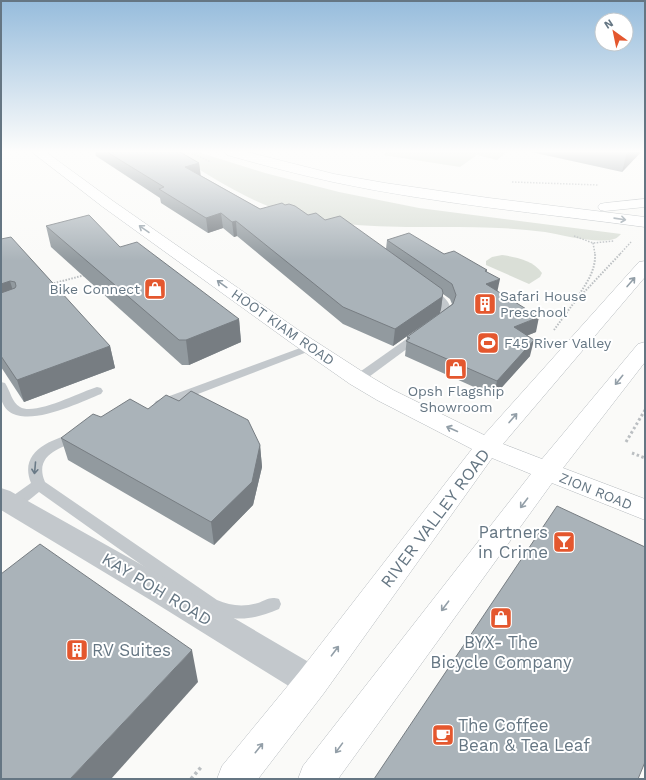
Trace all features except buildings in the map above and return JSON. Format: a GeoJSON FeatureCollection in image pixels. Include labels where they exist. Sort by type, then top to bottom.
{"type":"FeatureCollection","features":[{"type":"Feature","properties":{"kind":"main road","name":"HOOT KIAM ROAD"},"geometry":{"type":"LineString","coordinates":[[87,188],[358,379],[432,420],[487,447],[547,471]]}},
{"type":"Feature","properties":{"kind":"main road"},"geometry":{"type":"LineString","coordinates":[[392,188],[422,194],[645,222]]}},
{"type":"Feature","properties":{"kind":"main road"},"geometry":{"type":"LineString","coordinates":[[526,206],[586,208],[626,206],[645,203]]}},
{"type":"Feature","properties":{"kind":"main road","name":"RIVER VALLEY ROAD"},"geometry":{"type":"LineString","coordinates":[[235,779],[312,682],[487,447],[645,266]]}},
{"type":"Feature","properties":{"kind":"main road"},"geometry":{"type":"LineString","coordinates":[[316,779],[547,471],[645,348]]}},
{"type":"Feature","properties":{"kind":"main road","name":"ZION ROAD"},"geometry":{"type":"LineString","coordinates":[[547,471],[645,510]]}},
{"type":"Feature","properties":{"kind":"street","name":"KAY POH ROAD"},"geometry":{"type":"LineString","coordinates":[[6,501],[164,592],[312,682]]}},
{"type":"Feature","properties":{"kind":"lane"},"geometry":{"type":"LineString","coordinates":[[358,379],[446,315],[448,309],[445,302],[420,284]]}},
{"type":"Feature","properties":{"kind":"lane"},"geometry":{"type":"LineString","coordinates":[[149,409],[311,347]]}},
{"type":"Feature","properties":{"kind":"lane"},"geometry":{"type":"LineString","coordinates":[[1,386],[15,410],[25,414],[38,413],[97,391]]}},
{"type":"Feature","properties":{"kind":"lane"},"geometry":{"type":"LineString","coordinates":[[90,431],[64,441],[42,452],[35,461],[33,469],[34,477],[39,485],[211,605],[225,611],[241,613],[252,612],[274,604]]}},
{"type":"Feature","properties":{"kind":"lane"},"geometry":{"type":"LineString","coordinates":[[6,501],[39,485]]}},
{"type":"Feature","properties":{"kind":"path"},"geometry":{"type":"LineString","coordinates":[[573,304],[596,266],[597,254],[593,243]]}},
{"type":"Feature","properties":{"kind":"path"},"geometry":{"type":"LineString","coordinates":[[47,285],[85,275]]}},
{"type":"Feature","properties":{"kind":"path"},"geometry":{"type":"LineString","coordinates":[[626,442],[645,410]]}},
{"type":"Feature","properties":{"kind":"path"},"geometry":{"type":"LineString","coordinates":[[632,453],[645,458]]}},
{"type":"Feature","properties":{"kind":"shaded area"},"geometry":{"type":"Polygon","coordinates":[[[232,188],[325,188],[419,208],[621,234],[615,239],[598,240],[513,229],[352,224],[320,220],[288,213],[257,202],[232,188]]]}},
{"type":"Feature","properties":{"kind":"shaded area"},"geometry":{"type":"Polygon","coordinates":[[[502,255],[529,262],[542,273],[540,277],[529,284],[486,265],[486,261],[492,257],[502,255]]]}},
{"type":"Feature","properties":{"kind":"place","name":"Bike Connect"},"geometry":{"type":"Point","coordinates":[155,289]}},
{"type":"Feature","properties":{"kind":"place","name":"Safari House Preschool"},"geometry":{"type":"Point","coordinates":[485,304]}},
{"type":"Feature","properties":{"kind":"place","name":"F45 River Valley"},"geometry":{"type":"Point","coordinates":[488,343]}},
{"type":"Feature","properties":{"kind":"place","name":"Opsh Flagship Showroom"},"geometry":{"type":"Point","coordinates":[456,369]}},
{"type":"Feature","properties":{"kind":"place","name":"Partners in Crime"},"geometry":{"type":"Point","coordinates":[564,542]}},
{"type":"Feature","properties":{"kind":"place","name":"BYX- The Bicycle Company"},"geometry":{"type":"Point","coordinates":[501,618]}},
{"type":"Feature","properties":{"kind":"place","name":"RV Suites"},"geometry":{"type":"Point","coordinates":[77,650]}},
{"type":"Feature","properties":{"kind":"place","name":"The Coffee Bean & Tea Leaf"},"geometry":{"type":"Point","coordinates":[443,735]}}]}
